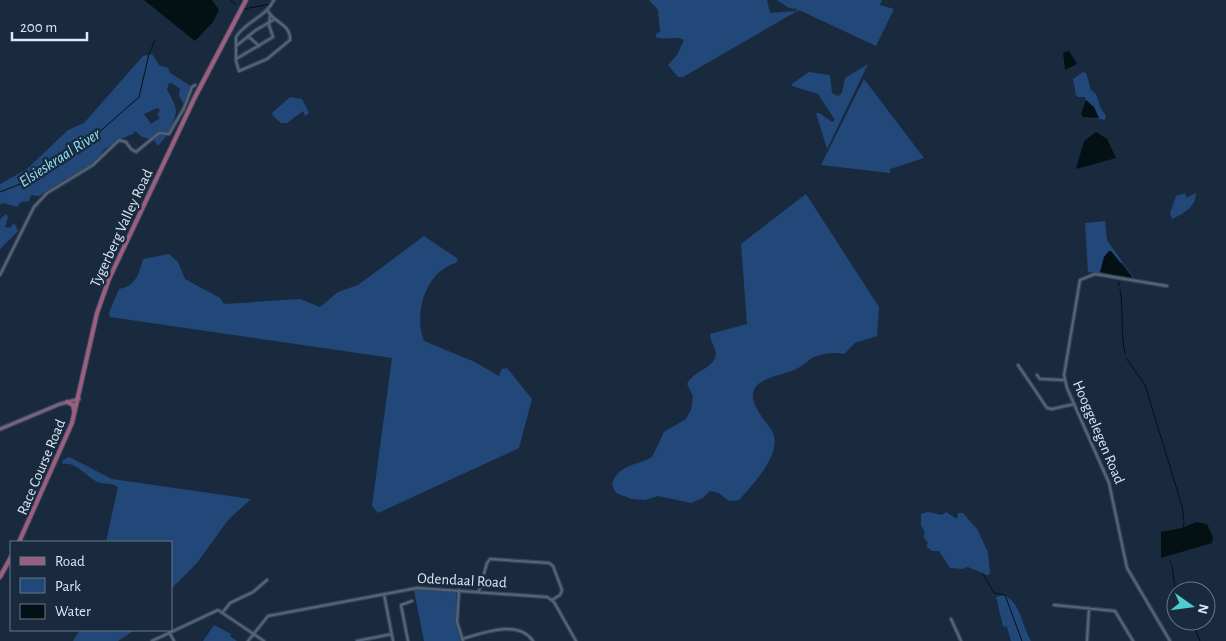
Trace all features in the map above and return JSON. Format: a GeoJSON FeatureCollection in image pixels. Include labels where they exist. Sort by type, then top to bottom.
{"type":"FeatureCollection","features":[{"type":"Feature","properties":{"kind":"main road","name":"Tygerberg Valley Road"},"geometry":{"type":"LineString","coordinates":[[79,399],[93,329],[106,287],[228,32],[246,0]]}},
{"type":"Feature","properties":{"kind":"main road"},"geometry":{"type":"LineString","coordinates":[[0,427],[79,399]]}},
{"type":"Feature","properties":{"kind":"main road","name":"Race Course Road"},"geometry":{"type":"LineString","coordinates":[[20,541],[74,419],[79,399]]}},
{"type":"Feature","properties":{"kind":"main road"},"geometry":{"type":"LineString","coordinates":[[67,402],[74,406],[74,419]]}},
{"type":"Feature","properties":{"kind":"main road"},"geometry":{"type":"LineString","coordinates":[[0,577],[10,559]]}},
{"type":"Feature","properties":{"kind":"street"},"geometry":{"type":"LineString","coordinates":[[268,11],[270,16],[287,28],[291,38],[289,42],[267,60],[243,72],[238,70],[236,37],[248,24],[268,11],[274,0]]}},
{"type":"Feature","properties":{"kind":"street"},"geometry":{"type":"LineString","coordinates":[[236,59],[273,37],[269,22],[270,16]]}},
{"type":"Feature","properties":{"kind":"street"},"geometry":{"type":"LineString","coordinates":[[236,46],[269,22],[275,20]]}},
{"type":"Feature","properties":{"kind":"street"},"geometry":{"type":"LineString","coordinates":[[228,32],[236,37]]}},
{"type":"Feature","properties":{"kind":"street"},"geometry":{"type":"LineString","coordinates":[[248,36],[259,46]]}},
{"type":"Feature","properties":{"kind":"street"},"geometry":{"type":"LineString","coordinates":[[0,275],[30,213],[47,192],[93,164],[119,140],[126,142],[130,149],[136,152],[159,133],[169,134],[184,108],[192,86],[195,85]]}},
{"type":"Feature","properties":{"kind":"street","name":"Hooggelegen Road"},"geometry":{"type":"LineString","coordinates":[[1167,286],[1095,274],[1080,280],[1064,368],[1064,380],[1111,486],[1127,568],[1170,641]]}},
{"type":"Feature","properties":{"kind":"street"},"geometry":{"type":"LineString","coordinates":[[1018,365],[1047,408],[1052,409],[1074,404]]}},
{"type":"Feature","properties":{"kind":"street"},"geometry":{"type":"LineString","coordinates":[[1037,375],[1040,378],[1064,380]]}},
{"type":"Feature","properties":{"kind":"street"},"geometry":{"type":"LineString","coordinates":[[479,591],[487,563],[490,559],[549,562],[553,566],[562,590],[560,596],[552,600],[576,641]]}},
{"type":"Feature","properties":{"kind":"street"},"geometry":{"type":"LineString","coordinates":[[223,612],[230,603],[253,592],[266,580]]}},
{"type":"Feature","properties":{"kind":"street","name":"Odendaal Road"},"geometry":{"type":"LineString","coordinates":[[254,634],[266,617],[417,588],[539,595],[552,600]]}},
{"type":"Feature","properties":{"kind":"street"},"geometry":{"type":"LineString","coordinates":[[459,590],[457,622],[462,640],[497,630],[522,632],[533,641]]}},
{"type":"Feature","properties":{"kind":"street"},"geometry":{"type":"LineString","coordinates":[[384,594],[393,641]]}},
{"type":"Feature","properties":{"kind":"street"},"geometry":{"type":"LineString","coordinates":[[408,641],[401,605],[412,602]]}},
{"type":"Feature","properties":{"kind":"street"},"geometry":{"type":"LineString","coordinates":[[1054,605],[1115,611],[1133,641]]}},
{"type":"Feature","properties":{"kind":"street"},"geometry":{"type":"LineString","coordinates":[[1087,641],[1089,608]]}},
{"type":"Feature","properties":{"kind":"street"},"geometry":{"type":"LineString","coordinates":[[172,631],[215,610],[223,612],[264,641]]}},
{"type":"Feature","properties":{"kind":"street"},"geometry":{"type":"LineString","coordinates":[[951,619],[961,641]]}},
{"type":"Feature","properties":{"kind":"street"},"geometry":{"type":"LineString","coordinates":[[152,641],[169,632],[174,641]]}},
{"type":"Feature","properties":{"kind":"street"},"geometry":{"type":"LineString","coordinates":[[248,641],[254,634]]}},
{"type":"Feature","properties":{"kind":"street"},"geometry":{"type":"LineString","coordinates":[[356,641],[392,634]]}},
{"type":"Feature","properties":{"kind":"green space"},"geometry":{"type":"Polygon","coordinates":[[[649,0],[767,0],[770,13],[796,11],[797,9],[789,8],[777,0],[882,0],[880,5],[894,9],[876,46],[799,10],[683,77],[678,77],[668,65],[677,55],[684,40],[656,37],[656,34],[660,32],[658,10],[649,0]]]}},
{"type":"Feature","properties":{"kind":"green space"},"geometry":{"type":"Polygon","coordinates":[[[152,54],[159,65],[168,68],[170,73],[191,86],[184,104],[179,96],[180,89],[169,83],[167,89],[176,112],[173,128],[158,146],[154,140],[142,137],[135,131],[133,134],[118,140],[104,150],[99,158],[77,174],[39,196],[31,195],[29,201],[21,202],[17,207],[3,203],[0,205],[0,184],[27,169],[68,130],[84,123],[143,56],[152,54]],[[157,108],[144,114],[151,124],[160,118],[157,115],[160,110],[157,108]]]}},
{"type":"Feature","properties":{"kind":"green space"},"geometry":{"type":"Polygon","coordinates":[[[868,64],[827,149],[816,113],[832,122],[835,120],[818,94],[792,86],[792,84],[809,72],[830,75],[832,93],[838,96],[842,93],[845,78],[868,64]]]}},
{"type":"Feature","properties":{"kind":"green space"},"geometry":{"type":"Polygon","coordinates":[[[1083,72],[1086,73],[1091,90],[1096,94],[1100,107],[1106,116],[1105,120],[1095,118],[1099,118],[1085,97],[1078,97],[1076,95],[1073,79],[1083,72]]]}},
{"type":"Feature","properties":{"kind":"green space"},"geometry":{"type":"Polygon","coordinates":[[[864,79],[924,158],[890,169],[890,173],[821,165],[864,79]]]}},
{"type":"Feature","properties":{"kind":"green space"},"geometry":{"type":"Polygon","coordinates":[[[290,97],[302,99],[309,113],[305,116],[303,111],[287,123],[281,123],[272,113],[290,97]]]}},
{"type":"Feature","properties":{"kind":"green space"},"geometry":{"type":"Polygon","coordinates":[[[1185,193],[1186,198],[1196,193],[1194,202],[1184,212],[1172,219],[1170,213],[1176,196],[1185,193]]]}},
{"type":"Feature","properties":{"kind":"green space"},"geometry":{"type":"Polygon","coordinates":[[[806,194],[879,307],[877,336],[855,343],[844,354],[830,353],[814,357],[798,368],[765,380],[755,388],[753,394],[754,403],[770,428],[774,437],[774,446],[766,466],[739,500],[729,501],[719,493],[710,491],[703,498],[691,503],[658,496],[645,500],[632,499],[616,493],[612,485],[618,473],[628,466],[652,457],[664,432],[686,419],[691,410],[693,396],[687,384],[694,375],[709,366],[715,358],[715,348],[710,334],[747,324],[741,244],[806,194]]]}},
{"type":"Feature","properties":{"kind":"green space"},"geometry":{"type":"Polygon","coordinates":[[[6,214],[8,217],[5,227],[10,228],[14,223],[18,231],[0,249],[0,219],[6,214]]]}},
{"type":"Feature","properties":{"kind":"green space"},"geometry":{"type":"Polygon","coordinates":[[[1105,221],[1107,240],[1136,281],[1088,272],[1085,223],[1105,221]],[[1105,260],[1100,272],[1133,278],[1123,263],[1105,260]]]}},
{"type":"Feature","properties":{"kind":"green space"},"geometry":{"type":"Polygon","coordinates":[[[424,236],[458,259],[456,263],[437,275],[425,294],[420,318],[424,341],[475,362],[499,376],[502,369],[507,368],[532,399],[519,448],[378,513],[372,506],[392,358],[110,317],[109,313],[119,289],[133,282],[143,259],[169,254],[178,262],[185,279],[220,298],[224,304],[300,299],[320,307],[338,292],[358,285],[424,236]]]}},
{"type":"Feature","properties":{"kind":"green space"},"geometry":{"type":"Polygon","coordinates":[[[69,457],[112,479],[251,499],[228,520],[197,563],[172,588],[172,541],[106,541],[118,487],[98,482],[77,467],[62,464],[63,460],[69,457]]]}},
{"type":"Feature","properties":{"kind":"green space"},"geometry":{"type":"Polygon","coordinates":[[[928,512],[942,515],[946,512],[957,519],[958,513],[963,513],[977,529],[988,552],[990,574],[987,575],[968,567],[962,569],[950,568],[939,551],[932,551],[926,546],[928,543],[923,536],[925,533],[921,525],[921,514],[928,512]]]}},
{"type":"Feature","properties":{"kind":"green space"},"geometry":{"type":"Polygon","coordinates":[[[414,590],[456,592],[456,622],[461,641],[424,641],[414,590]]]}},
{"type":"Feature","properties":{"kind":"green space"},"geometry":{"type":"Polygon","coordinates":[[[1004,595],[1018,609],[1031,641],[1011,641],[1007,627],[1003,626],[996,597],[1004,595]]]}},
{"type":"Feature","properties":{"kind":"green space"},"geometry":{"type":"Polygon","coordinates":[[[214,625],[231,634],[230,636],[237,641],[203,641],[214,625]]]}},
{"type":"Feature","properties":{"kind":"green space"},"geometry":{"type":"Polygon","coordinates":[[[79,631],[133,631],[118,641],[73,641],[79,631]]]}},
{"type":"Feature","properties":{"kind":"water"},"geometry":{"type":"Polygon","coordinates":[[[144,0],[212,0],[219,10],[213,22],[195,41],[144,0]]]}},
{"type":"Feature","properties":{"kind":"water"},"geometry":{"type":"Polygon","coordinates":[[[1069,51],[1077,64],[1065,70],[1063,53],[1069,51]]]}},
{"type":"Feature","properties":{"kind":"water"},"geometry":{"type":"Polygon","coordinates":[[[1086,100],[1094,107],[1099,118],[1083,117],[1081,114],[1086,100]]]}},
{"type":"Feature","properties":{"kind":"water"},"geometry":{"type":"Polygon","coordinates":[[[1096,132],[1107,139],[1116,158],[1076,169],[1084,141],[1096,132]]]}},
{"type":"Feature","properties":{"kind":"water"},"geometry":{"type":"Polygon","coordinates":[[[1109,251],[1133,278],[1100,272],[1104,257],[1109,251]]]}},
{"type":"Feature","properties":{"kind":"water"},"geometry":{"type":"Polygon","coordinates":[[[1196,522],[1207,524],[1213,537],[1212,543],[1161,558],[1161,532],[1182,528],[1196,522]]]}},
{"type":"Feature","properties":{"kind":"waterway"},"geometry":{"type":"LineString","coordinates":[[231,0],[236,5]]}},
{"type":"Feature","properties":{"kind":"waterway"},"geometry":{"type":"LineString","coordinates":[[244,9],[270,4]]}},
{"type":"Feature","properties":{"kind":"waterway","name":"Elsieskraal River"},"geometry":{"type":"LineString","coordinates":[[0,192],[23,183],[88,142],[139,97],[149,54],[155,40]]}},
{"type":"Feature","properties":{"kind":"waterway"},"geometry":{"type":"LineString","coordinates":[[1120,289],[1125,354]]}},
{"type":"Feature","properties":{"kind":"waterway"},"geometry":{"type":"LineString","coordinates":[[1126,358],[1145,385],[1182,506],[1184,521]]}},
{"type":"Feature","properties":{"kind":"waterway"},"geometry":{"type":"LineString","coordinates":[[1183,528],[1184,523]]}},
{"type":"Feature","properties":{"kind":"waterway"},"geometry":{"type":"LineString","coordinates":[[1172,565],[1174,581]]}},
{"type":"Feature","properties":{"kind":"waterway"},"geometry":{"type":"LineString","coordinates":[[983,574],[994,593],[1005,595],[1022,641]]}},
{"type":"Feature","properties":{"kind":"waterway"},"geometry":{"type":"LineString","coordinates":[[1196,631],[1200,641]]}}]}
